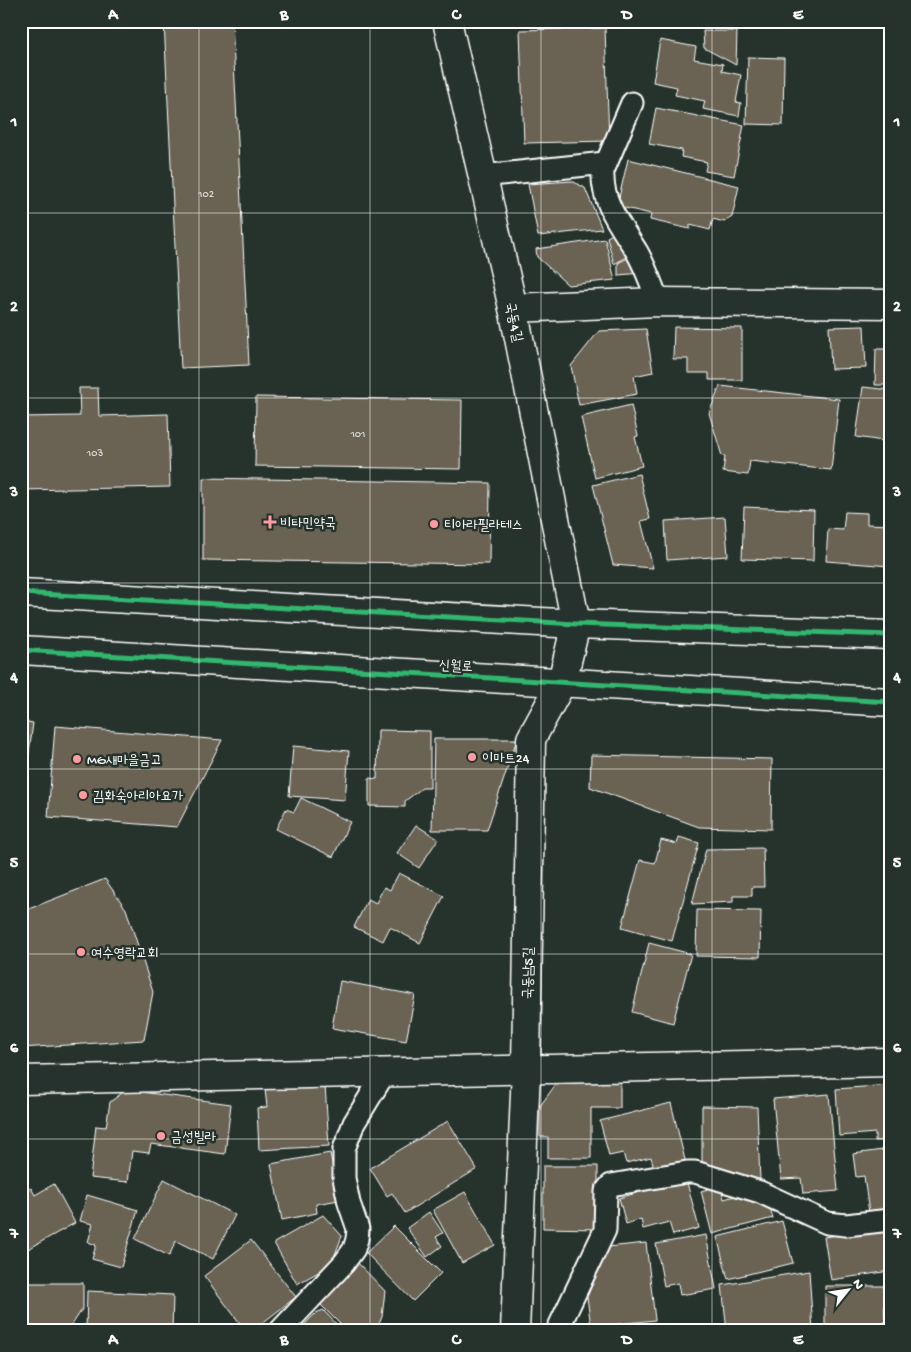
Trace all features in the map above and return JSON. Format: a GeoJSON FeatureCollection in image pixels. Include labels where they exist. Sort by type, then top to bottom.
{"type":"FeatureCollection","features":[{"type":"Feature","properties":{"kind":"street","name":"국동4길"},"geometry":{"type":"LineString","coordinates":[[448,21],[513,308],[576,624]]}},
{"type":"Feature","properties":{"kind":"street"},"geometry":{"type":"LineString","coordinates":[[513,308],[658,302],[890,304]]}},
{"type":"Feature","properties":{"kind":"street"},"geometry":{"type":"LineString","coordinates":[[21,593],[576,624],[890,634]]}},
{"type":"Feature","properties":{"kind":"street","name":"국동남5길"},"geometry":{"type":"LineString","coordinates":[[515,1331],[526,1069],[531,739],[562,682],[576,624]]}},
{"type":"Feature","properties":{"kind":"street","name":"신월로"},"geometry":{"type":"LineString","coordinates":[[21,650],[890,702]]}},
{"type":"Feature","properties":{"kind":"street"},"geometry":{"type":"LineString","coordinates":[[21,1080],[890,1062]]}},
{"type":"Feature","properties":{"kind":"lane"},"geometry":{"type":"LineString","coordinates":[[632,103],[605,163],[602,171],[602,182],[611,211],[647,272],[658,302]]}},
{"type":"Feature","properties":{"kind":"lane"},"geometry":{"type":"LineString","coordinates":[[482,176],[605,163]]}},
{"type":"Feature","properties":{"kind":"lane"},"geometry":{"type":"LineString","coordinates":[[280,1331],[344,1263],[354,1249],[358,1229],[349,1203],[344,1178],[344,1148],[354,1123],[385,1072]]}},
{"type":"Feature","properties":{"kind":"lane"},"geometry":{"type":"LineString","coordinates":[[556,1331],[605,1230],[606,1191],[611,1185],[695,1172],[760,1192],[827,1223],[846,1225],[890,1220]]}},
{"type":"Feature","properties":{"kind":"building"},"geometry":{"type":"Polygon","coordinates":[[[164,21],[232,21],[249,365],[181,368],[164,21]]]}},
{"type":"Feature","properties":{"kind":"building"},"geometry":{"type":"Polygon","coordinates":[[[605,28],[609,141],[524,143],[520,30],[605,28]]]}},
{"type":"Feature","properties":{"kind":"building"},"geometry":{"type":"Polygon","coordinates":[[[703,31],[737,31],[736,65],[704,48],[703,31]]]}},
{"type":"Feature","properties":{"kind":"building"},"geometry":{"type":"Polygon","coordinates":[[[660,40],[696,47],[694,59],[723,64],[722,71],[741,75],[736,102],[741,103],[739,116],[703,109],[705,101],[675,95],[677,87],[653,82],[660,40]]]}},
{"type":"Feature","properties":{"kind":"building"},"geometry":{"type":"Polygon","coordinates":[[[748,57],[784,58],[783,125],[746,124],[748,57]]]}},
{"type":"Feature","properties":{"kind":"building"},"geometry":{"type":"Polygon","coordinates":[[[656,108],[744,125],[734,176],[705,171],[707,162],[681,157],[682,150],[649,144],[656,108]]]}},
{"type":"Feature","properties":{"kind":"building"},"geometry":{"type":"Polygon","coordinates":[[[628,159],[739,186],[732,217],[724,222],[713,219],[710,230],[690,225],[690,229],[650,220],[651,214],[617,206],[628,159]]]}},
{"type":"Feature","properties":{"kind":"building"},"geometry":{"type":"Polygon","coordinates":[[[572,181],[585,188],[602,229],[538,236],[528,184],[572,181]]]}},
{"type":"Feature","properties":{"kind":"building"},"geometry":{"type":"Polygon","coordinates":[[[620,230],[634,253],[614,264],[607,237],[620,230]]]}},
{"type":"Feature","properties":{"kind":"building"},"geometry":{"type":"Polygon","coordinates":[[[605,239],[615,280],[568,285],[537,257],[536,249],[605,239]]]}},
{"type":"Feature","properties":{"kind":"building"},"geometry":{"type":"Polygon","coordinates":[[[634,255],[643,273],[618,275],[618,263],[634,255]]]}},
{"type":"Feature","properties":{"kind":"building"},"geometry":{"type":"Polygon","coordinates":[[[864,326],[866,368],[831,369],[829,327],[864,326]]]}},
{"type":"Feature","properties":{"kind":"building"},"geometry":{"type":"Polygon","coordinates":[[[674,327],[742,328],[742,380],[709,380],[709,373],[688,373],[688,359],[673,359],[674,327]]]}},
{"type":"Feature","properties":{"kind":"building"},"geometry":{"type":"Polygon","coordinates":[[[888,328],[890,328],[890,385],[875,385],[876,349],[887,349],[888,328]]]}},
{"type":"Feature","properties":{"kind":"building"},"geometry":{"type":"Polygon","coordinates":[[[646,329],[653,372],[634,376],[637,394],[579,405],[571,366],[599,331],[646,329]]]}},
{"type":"Feature","properties":{"kind":"building"},"geometry":{"type":"Polygon","coordinates":[[[720,386],[839,399],[831,470],[750,461],[748,475],[723,472],[725,456],[722,456],[709,413],[720,386]]]}},
{"type":"Feature","properties":{"kind":"building"},"geometry":{"type":"Polygon","coordinates":[[[863,387],[890,390],[890,442],[856,437],[863,387]]]}},
{"type":"Feature","properties":{"kind":"building"},"geometry":{"type":"Polygon","coordinates":[[[79,388],[98,388],[99,416],[168,414],[170,487],[21,490],[21,417],[80,416],[79,388]]]}},
{"type":"Feature","properties":{"kind":"building"},"geometry":{"type":"Polygon","coordinates":[[[256,397],[462,400],[461,469],[255,466],[256,397]]]}},
{"type":"Feature","properties":{"kind":"building"},"geometry":{"type":"Polygon","coordinates":[[[631,405],[638,436],[635,437],[642,466],[595,478],[581,417],[631,405]]]}},
{"type":"Feature","properties":{"kind":"building"},"geometry":{"type":"Polygon","coordinates":[[[639,474],[650,519],[641,521],[653,568],[613,565],[593,485],[639,474]]]}},
{"type":"Feature","properties":{"kind":"building"},"geometry":{"type":"Polygon","coordinates":[[[203,478],[490,483],[489,564],[203,560],[203,478]]]}},
{"type":"Feature","properties":{"kind":"building"},"geometry":{"type":"Polygon","coordinates":[[[744,507],[814,510],[813,561],[742,559],[744,507]]]}},
{"type":"Feature","properties":{"kind":"building"},"geometry":{"type":"Polygon","coordinates":[[[845,512],[867,513],[867,524],[890,525],[890,566],[826,561],[828,529],[843,530],[845,512]]]}},
{"type":"Feature","properties":{"kind":"building"},"geometry":{"type":"Polygon","coordinates":[[[725,517],[728,556],[667,560],[665,521],[725,517]]]}},
{"type":"Feature","properties":{"kind":"building"},"geometry":{"type":"Polygon","coordinates":[[[21,721],[33,723],[26,774],[21,773],[21,721]]]}},
{"type":"Feature","properties":{"kind":"building"},"geometry":{"type":"Polygon","coordinates":[[[55,726],[222,740],[177,827],[48,817],[55,726]]]}},
{"type":"Feature","properties":{"kind":"building"},"geometry":{"type":"Polygon","coordinates":[[[378,730],[430,731],[430,788],[422,788],[405,801],[405,807],[369,806],[369,778],[377,779],[378,730]]]}},
{"type":"Feature","properties":{"kind":"building"},"geometry":{"type":"Polygon","coordinates":[[[434,739],[517,739],[487,830],[432,830],[434,739]]]}},
{"type":"Feature","properties":{"kind":"building"},"geometry":{"type":"Polygon","coordinates":[[[293,746],[349,751],[345,800],[289,796],[293,746]]]}},
{"type":"Feature","properties":{"kind":"building"},"geometry":{"type":"Polygon","coordinates":[[[591,755],[772,759],[771,829],[699,827],[590,787],[591,755]]]}},
{"type":"Feature","properties":{"kind":"building"},"geometry":{"type":"Polygon","coordinates":[[[301,798],[350,822],[333,857],[276,829],[286,809],[294,812],[301,798]]]}},
{"type":"Feature","properties":{"kind":"building"},"geometry":{"type":"Polygon","coordinates":[[[416,825],[438,839],[419,868],[397,853],[416,825]]]}},
{"type":"Feature","properties":{"kind":"building"},"geometry":{"type":"Polygon","coordinates":[[[679,837],[699,843],[672,941],[622,927],[640,860],[655,863],[661,840],[677,844],[679,837]]]}},
{"type":"Feature","properties":{"kind":"building"},"geometry":{"type":"Polygon","coordinates":[[[763,848],[764,887],[752,887],[752,896],[733,896],[733,902],[692,904],[706,849],[763,848]]]}},
{"type":"Feature","properties":{"kind":"building"},"geometry":{"type":"Polygon","coordinates":[[[399,873],[444,896],[420,943],[390,927],[383,941],[354,927],[368,899],[376,903],[384,887],[390,890],[399,873]]]}},
{"type":"Feature","properties":{"kind":"building","name":"여수영락교회"},"geometry":{"type":"Polygon","coordinates":[[[105,879],[126,909],[153,992],[144,1040],[21,1048],[21,912],[105,879]]]}},
{"type":"Feature","properties":{"kind":"building"},"geometry":{"type":"Polygon","coordinates":[[[697,910],[761,911],[760,957],[696,956],[697,910]]]}},
{"type":"Feature","properties":{"kind":"building"},"geometry":{"type":"Polygon","coordinates":[[[649,943],[691,954],[673,1023],[632,1012],[649,943]]]}},
{"type":"Feature","properties":{"kind":"building"},"geometry":{"type":"Polygon","coordinates":[[[340,981],[415,995],[406,1041],[332,1028],[340,981]]]}},
{"type":"Feature","properties":{"kind":"building"},"geometry":{"type":"Polygon","coordinates":[[[559,1080],[620,1080],[620,1108],[591,1108],[591,1158],[548,1158],[548,1137],[540,1137],[540,1106],[559,1080]]]}},
{"type":"Feature","properties":{"kind":"building"},"geometry":{"type":"Polygon","coordinates":[[[325,1085],[329,1146],[259,1150],[257,1108],[267,1107],[265,1089],[325,1085]]]}},
{"type":"Feature","properties":{"kind":"building"},"geometry":{"type":"Polygon","coordinates":[[[890,1085],[890,1140],[875,1141],[875,1133],[839,1136],[836,1089],[890,1085]]]}},
{"type":"Feature","properties":{"kind":"building","name":"금성빌라"},"geometry":{"type":"Polygon","coordinates":[[[126,1090],[231,1104],[225,1154],[151,1144],[149,1153],[132,1151],[128,1182],[90,1178],[96,1126],[106,1127],[110,1102],[126,1090]]]}},
{"type":"Feature","properties":{"kind":"building"},"geometry":{"type":"Polygon","coordinates":[[[829,1094],[838,1191],[803,1194],[801,1178],[781,1179],[773,1099],[829,1094]]]}},
{"type":"Feature","properties":{"kind":"building"},"geometry":{"type":"Polygon","coordinates":[[[671,1103],[686,1164],[655,1172],[651,1157],[626,1163],[623,1153],[609,1156],[600,1121],[671,1103]]]}},
{"type":"Feature","properties":{"kind":"building"},"geometry":{"type":"Polygon","coordinates":[[[702,1106],[757,1107],[760,1180],[702,1167],[702,1106]]]}},
{"type":"Feature","properties":{"kind":"building"},"geometry":{"type":"Polygon","coordinates":[[[448,1121],[477,1169],[405,1213],[392,1193],[387,1196],[370,1168],[448,1121]]]}},
{"type":"Feature","properties":{"kind":"building"},"geometry":{"type":"Polygon","coordinates":[[[890,1149],[890,1210],[869,1213],[864,1176],[856,1177],[853,1154],[890,1149]]]}},
{"type":"Feature","properties":{"kind":"building"},"geometry":{"type":"Polygon","coordinates":[[[330,1153],[339,1200],[316,1204],[317,1213],[282,1220],[271,1164],[330,1153]]]}},
{"type":"Feature","properties":{"kind":"building"},"geometry":{"type":"Polygon","coordinates":[[[543,1166],[598,1166],[598,1229],[543,1228],[543,1166]]]}},
{"type":"Feature","properties":{"kind":"building"},"geometry":{"type":"Polygon","coordinates":[[[164,1179],[235,1215],[213,1259],[176,1241],[169,1256],[135,1239],[164,1179]]]}},
{"type":"Feature","properties":{"kind":"building"},"geometry":{"type":"Polygon","coordinates":[[[686,1179],[699,1228],[673,1235],[669,1222],[643,1229],[641,1219],[626,1224],[619,1198],[686,1179]]]}},
{"type":"Feature","properties":{"kind":"building"},"geometry":{"type":"Polygon","coordinates":[[[54,1184],[75,1223],[21,1253],[21,1193],[31,1188],[35,1195],[54,1184]]]}},
{"type":"Feature","properties":{"kind":"building"},"geometry":{"type":"Polygon","coordinates":[[[721,1185],[724,1199],[750,1192],[752,1202],[767,1198],[773,1218],[712,1234],[701,1191],[721,1185]]]}},
{"type":"Feature","properties":{"kind":"building"},"geometry":{"type":"Polygon","coordinates":[[[465,1192],[495,1245],[462,1263],[433,1210],[465,1192]]]}},
{"type":"Feature","properties":{"kind":"building"},"geometry":{"type":"Polygon","coordinates":[[[87,1195],[138,1210],[121,1267],[92,1259],[96,1245],[88,1242],[93,1224],[80,1221],[87,1195]]]}},
{"type":"Feature","properties":{"kind":"building"},"geometry":{"type":"Polygon","coordinates":[[[429,1212],[443,1233],[436,1237],[442,1246],[427,1257],[407,1228],[429,1212]]]}},
{"type":"Feature","properties":{"kind":"building"},"geometry":{"type":"Polygon","coordinates":[[[323,1215],[342,1236],[331,1265],[297,1284],[274,1243],[323,1215]]]}},
{"type":"Feature","properties":{"kind":"building"},"geometry":{"type":"Polygon","coordinates":[[[782,1221],[793,1263],[728,1279],[717,1237],[782,1221]]]}},
{"type":"Feature","properties":{"kind":"building"},"geometry":{"type":"Polygon","coordinates":[[[394,1226],[441,1273],[413,1301],[366,1253],[394,1226]]]}},
{"type":"Feature","properties":{"kind":"building"},"geometry":{"type":"Polygon","coordinates":[[[890,1227],[890,1271],[831,1280],[824,1237],[890,1227]]]}},
{"type":"Feature","properties":{"kind":"building"},"geometry":{"type":"Polygon","coordinates":[[[706,1235],[716,1289],[680,1295],[678,1283],[664,1286],[656,1244],[706,1235]]]}},
{"type":"Feature","properties":{"kind":"building"},"geometry":{"type":"Polygon","coordinates":[[[251,1240],[296,1297],[252,1331],[246,1331],[204,1276],[251,1240]]]}},
{"type":"Feature","properties":{"kind":"building"},"geometry":{"type":"Polygon","coordinates":[[[646,1243],[655,1320],[591,1327],[587,1297],[608,1247],[646,1243]]]}},
{"type":"Feature","properties":{"kind":"building"},"geometry":{"type":"Polygon","coordinates":[[[357,1262],[385,1291],[382,1317],[376,1331],[347,1331],[320,1304],[357,1262]]]}},
{"type":"Feature","properties":{"kind":"building"},"geometry":{"type":"Polygon","coordinates":[[[809,1271],[813,1331],[727,1331],[722,1285],[809,1271]]]}},
{"type":"Feature","properties":{"kind":"building"},"geometry":{"type":"Polygon","coordinates":[[[21,1283],[83,1283],[83,1308],[68,1331],[21,1331],[21,1283]]]}},
{"type":"Feature","properties":{"kind":"building"},"geometry":{"type":"Polygon","coordinates":[[[825,1286],[884,1286],[885,1331],[825,1331],[825,1286]]]}},
{"type":"Feature","properties":{"kind":"building"},"geometry":{"type":"Polygon","coordinates":[[[87,1291],[173,1295],[172,1331],[86,1331],[87,1291]]]}},
{"type":"Feature","properties":{"kind":"building"},"geometry":{"type":"Polygon","coordinates":[[[323,1310],[343,1331],[298,1331],[316,1313],[323,1310]]]}},
{"type":"Feature","properties":{"kind":"cycle path"},"geometry":{"type":"LineString","coordinates":[[21,593],[576,624],[890,635]]}},
{"type":"Feature","properties":{"kind":"cycle path"},"geometry":{"type":"LineString","coordinates":[[21,650],[890,702]]}},
{"type":"Feature","properties":{"kind":"place","name":"비타민약국"},"geometry":{"type":"Point","coordinates":[270,522]}},
{"type":"Feature","properties":{"kind":"place","name":"티아라필라테스"},"geometry":{"type":"Point","coordinates":[434,524]}},
{"type":"Feature","properties":{"kind":"place","name":"이마트24"},"geometry":{"type":"Point","coordinates":[472,757]}},
{"type":"Feature","properties":{"kind":"place","name":"MG새마을금고"},"geometry":{"type":"Point","coordinates":[77,759]}},
{"type":"Feature","properties":{"kind":"place","name":"김화숙아리아요가"},"geometry":{"type":"Point","coordinates":[83,795]}},
{"type":"Feature","properties":{"kind":"place","name":"여수영락교회"},"geometry":{"type":"Point","coordinates":[81,952]}},
{"type":"Feature","properties":{"kind":"place","name":"금성빌라"},"geometry":{"type":"Point","coordinates":[161,1136]}}]}
